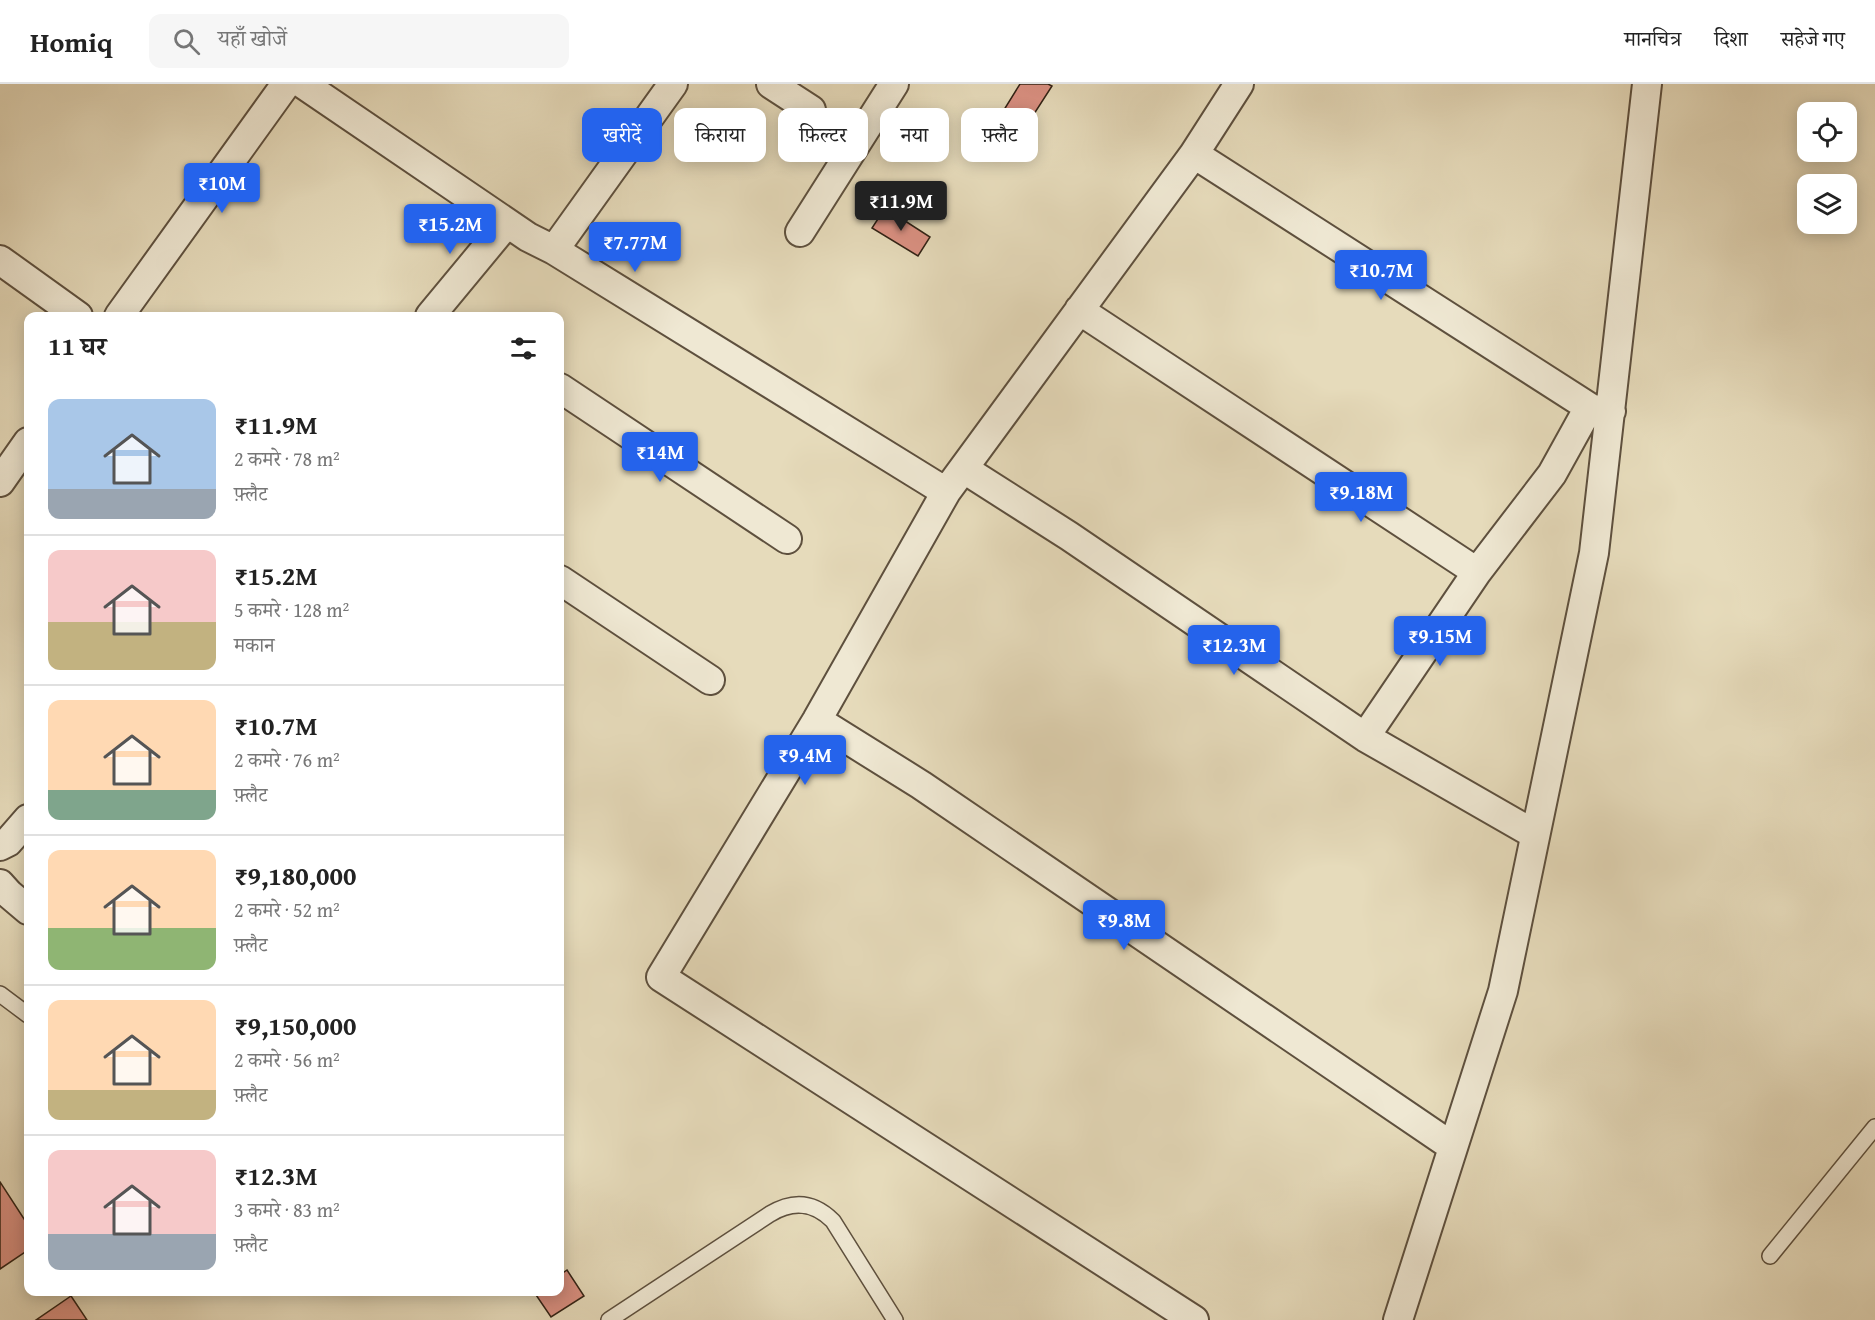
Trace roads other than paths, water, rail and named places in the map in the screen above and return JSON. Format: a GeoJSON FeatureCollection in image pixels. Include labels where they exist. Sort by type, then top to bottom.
{"type":"FeatureCollection","features":[{"type":"Feature","properties":{"kind":"street"},"geometry":{"type":"LineString","coordinates":[[122,312],[286,84]]}},
{"type":"Feature","properties":{"kind":"street"},"geometry":{"type":"LineString","coordinates":[[303,84],[507,223],[946,492]]}},
{"type":"Feature","properties":{"kind":"street"},"geometry":{"type":"LineString","coordinates":[[554,250],[673,84]]}},
{"type":"Feature","properties":{"kind":"street"},"geometry":{"type":"LineString","coordinates":[[771,84],[808,108]]}},
{"type":"Feature","properties":{"kind":"street"},"geometry":{"type":"LineString","coordinates":[[800,232],[894,84]]}},
{"type":"Feature","properties":{"kind":"street"},"geometry":{"type":"LineString","coordinates":[[1194,1320],[661,977],[817,720],[946,492],[1194,154],[1239,84]]}},
{"type":"Feature","properties":{"kind":"street"},"geometry":{"type":"LineString","coordinates":[[1398,1320],[1503,991],[1593,553],[1602,410],[1647,84]]}},
{"type":"Feature","properties":{"kind":"street"},"geometry":{"type":"LineString","coordinates":[[1194,154],[1602,410]]}},
{"type":"Feature","properties":{"kind":"street"},"geometry":{"type":"LineString","coordinates":[[441,312],[507,223]]}},
{"type":"Feature","properties":{"kind":"street"},"geometry":{"type":"LineString","coordinates":[[0,260],[72,312]]}},
{"type":"Feature","properties":{"kind":"street"},"geometry":{"type":"LineString","coordinates":[[1080,310],[1477,572]]}},
{"type":"Feature","properties":{"kind":"street"},"geometry":{"type":"LineString","coordinates":[[564,391],[787,539]]}},
{"type":"Feature","properties":{"kind":"street"},"geometry":{"type":"LineString","coordinates":[[1365,737],[1477,572],[1552,474],[1582,418],[1602,410]]}},
{"type":"Feature","properties":{"kind":"street"},"geometry":{"type":"LineString","coordinates":[[0,482],[24,448]]}},
{"type":"Feature","properties":{"kind":"street"},"geometry":{"type":"LineString","coordinates":[[964,469],[1079,543],[1365,737],[1534,834]]}},
{"type":"Feature","properties":{"kind":"street"},"geometry":{"type":"LineString","coordinates":[[564,583],[710,680]]}},
{"type":"Feature","properties":{"kind":"street"},"geometry":{"type":"LineString","coordinates":[[817,720],[921,785],[1453,1148]]}},
{"type":"Feature","properties":{"kind":"street"},"geometry":{"type":"LineString","coordinates":[[0,846],[8,842],[24,824]]}},
{"type":"Feature","properties":{"kind":"street"},"geometry":{"type":"LineString","coordinates":[[0,884],[24,907]]}},
{"type":"Feature","properties":{"kind":"lane"},"geometry":{"type":"LineString","coordinates":[[0,993],[24,1012]]}},
{"type":"Feature","properties":{"kind":"lane"},"geometry":{"type":"LineString","coordinates":[[1770,1256],[1875,1127]]}},
{"type":"Feature","properties":{"kind":"lane"},"geometry":{"type":"LineString","coordinates":[[609,1320],[770,1214],[789,1205],[804,1204],[825,1213],[833,1221],[895,1320]]}}]}
